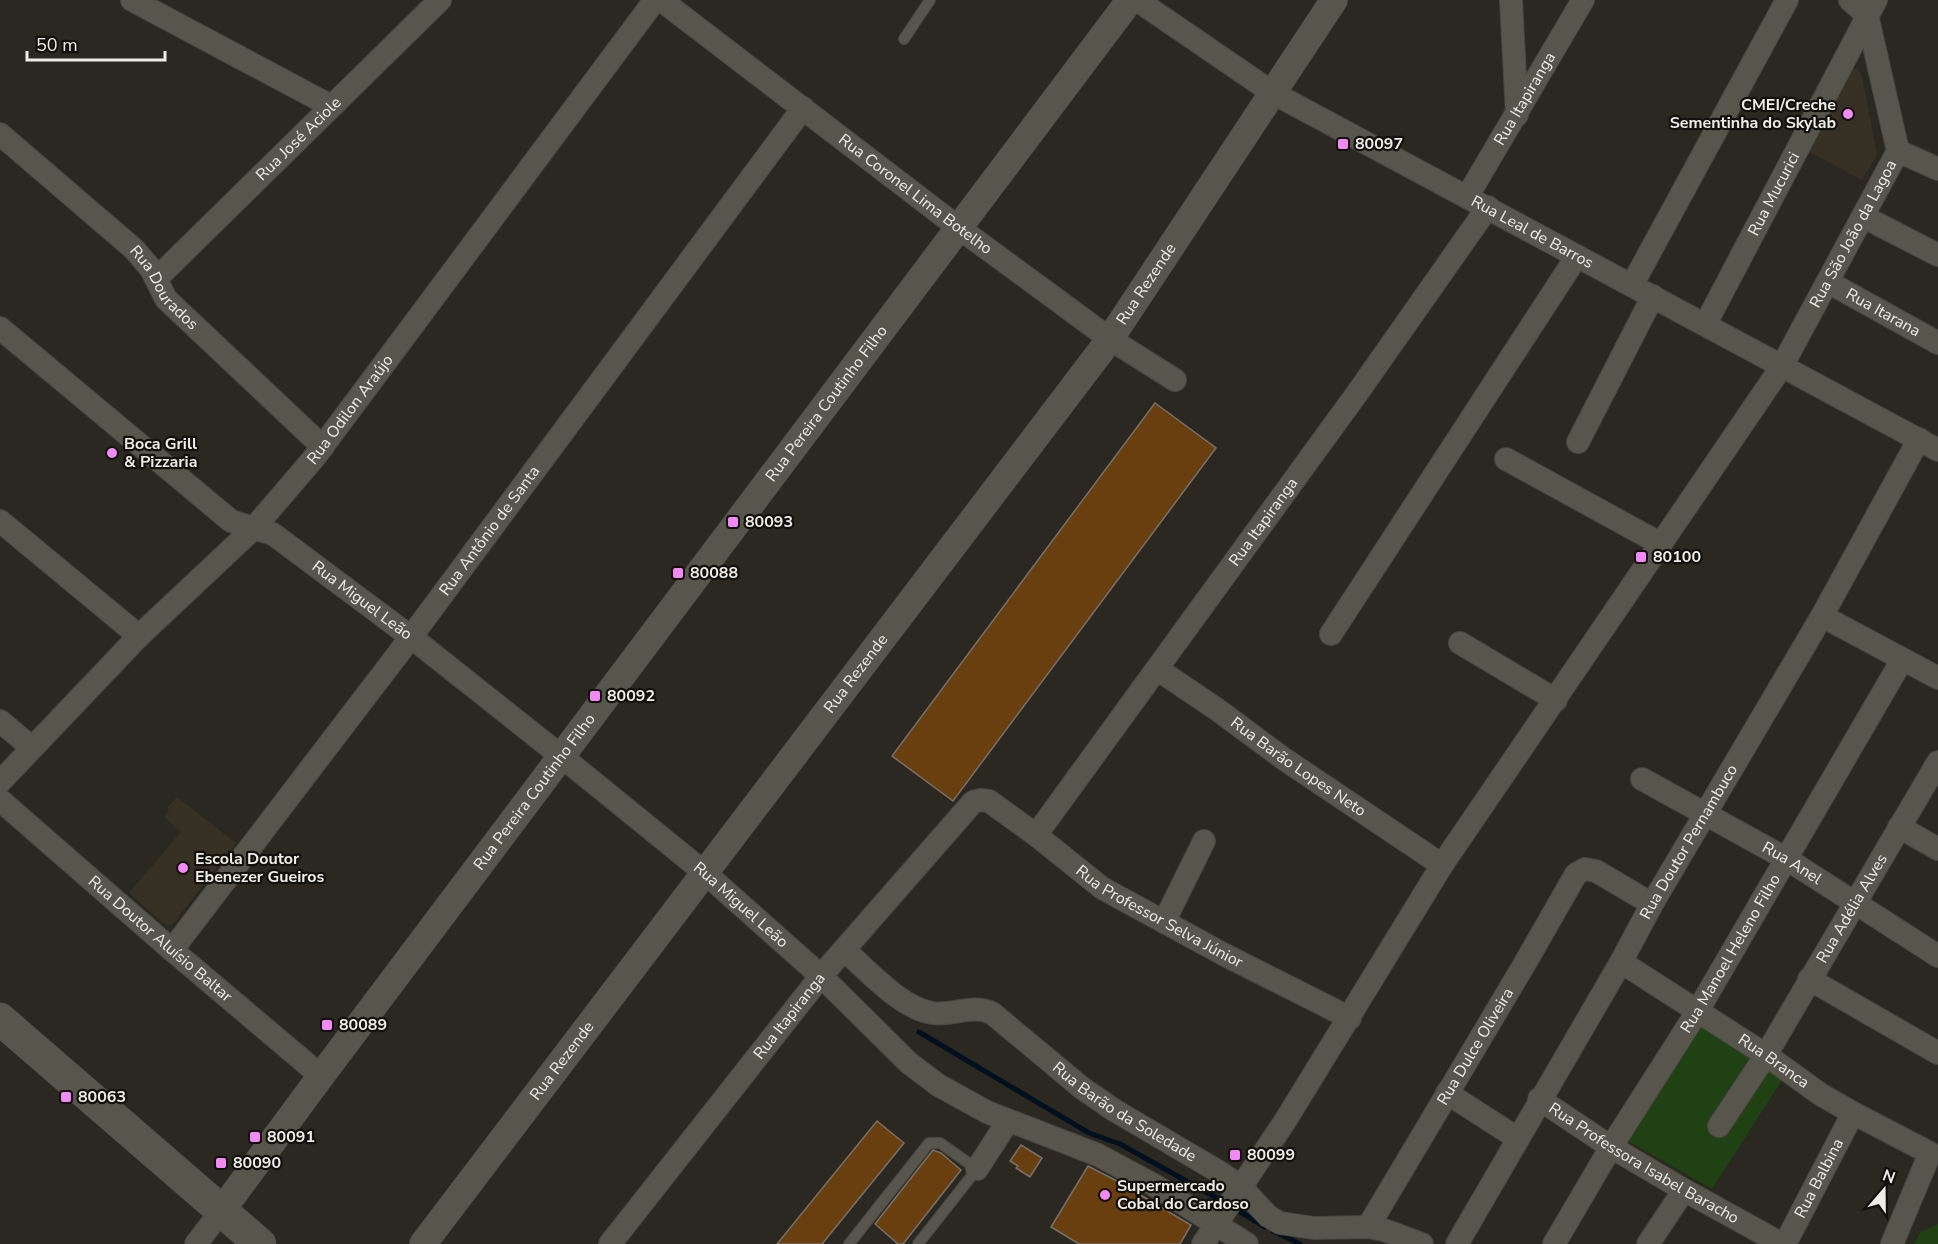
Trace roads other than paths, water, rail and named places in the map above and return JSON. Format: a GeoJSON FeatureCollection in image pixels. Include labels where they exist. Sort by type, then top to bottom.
{"type":"FeatureCollection","features":[{"type":"Feature","properties":{"kind":"main road"},"geometry":{"type":"LineString","coordinates":[[0,1019],[260,1244]]}},
{"type":"Feature","properties":{"kind":"street"},"geometry":{"type":"LineString","coordinates":[[132,0],[331,106]]}},
{"type":"Feature","properties":{"kind":"street","name":"Rua José Aciole"},"geometry":{"type":"LineString","coordinates":[[156,279],[440,0]]}},
{"type":"Feature","properties":{"kind":"street","name":"Rua Odilon Araújo"},"geometry":{"type":"LineString","coordinates":[[0,782],[139,636],[254,528],[323,447],[655,0]]}},
{"type":"Feature","properties":{"kind":"street","name":"Rua Coronel Lima Botelho"},"geometry":{"type":"LineString","coordinates":[[661,0],[959,228],[1110,339],[1175,380]]}},
{"type":"Feature","properties":{"kind":"street","name":"Rua Pereira Coutinho Filho"},"geometry":{"type":"LineString","coordinates":[[222,1210],[1130,0]]}},
{"type":"Feature","properties":{"kind":"street","name":"Rua Leal de Barros"},"geometry":{"type":"LineString","coordinates":[[1137,0],[1273,93],[1929,445]]}},
{"type":"Feature","properties":{"kind":"street","name":"Rua Rezende"},"geometry":{"type":"LineString","coordinates":[[423,1244],[1110,339],[1334,0]]}},
{"type":"Feature","properties":{"kind":"street"},"geometry":{"type":"LineString","coordinates":[[1511,0],[1517,115]]}},
{"type":"Feature","properties":{"kind":"street","name":"Rua Itapiranga"},"geometry":{"type":"LineString","coordinates":[[1467,196],[1583,0]]}},
{"type":"Feature","properties":{"kind":"street"},"geometry":{"type":"LineString","coordinates":[[1632,285],[1787,0]]}},
{"type":"Feature","properties":{"kind":"street"},"geometry":{"type":"LineString","coordinates":[[1850,0],[1872,7]]}},
{"type":"Feature","properties":{"kind":"street","name":"Rua São João da Lagoa"},"geometry":{"type":"LineString","coordinates":[[1203,1244],[1350,1018],[1443,865],[1782,366],[1864,217],[1898,151],[1872,7]]}},
{"type":"Feature","properties":{"kind":"street","name":"Rua Mucurici"},"geometry":{"type":"LineString","coordinates":[[1706,325],[1872,7]]}},
{"type":"Feature","properties":{"kind":"street","name":"Rua Antônio de Santa"},"geometry":{"type":"LineString","coordinates":[[172,950],[411,637],[803,108]]}},
{"type":"Feature","properties":{"kind":"street","name":"Rua Dourados"},"geometry":{"type":"LineString","coordinates":[[0,134],[134,249],[151,269],[166,299],[323,447]]}},
{"type":"Feature","properties":{"kind":"street"},"geometry":{"type":"LineString","coordinates":[[1898,151],[1938,170]]}},
{"type":"Feature","properties":{"kind":"street","name":"Rua Itapiranga"},"geometry":{"type":"LineString","coordinates":[[1036,835],[1358,392],[1488,207]]}},
{"type":"Feature","properties":{"kind":"street"},"geometry":{"type":"LineString","coordinates":[[1864,217],[1938,255]]}},
{"type":"Feature","properties":{"kind":"street"},"geometry":{"type":"LineString","coordinates":[[1331,634],[1577,256]]}},
{"type":"Feature","properties":{"kind":"street","name":"Rua Itarana"},"geometry":{"type":"LineString","coordinates":[[1828,282],[1938,343]]}},
{"type":"Feature","properties":{"kind":"street"},"geometry":{"type":"LineString","coordinates":[[1578,442],[1653,296]]}},
{"type":"Feature","properties":{"kind":"street","name":"Rua Miguel Leão"},"geometry":{"type":"LineString","coordinates":[[0,328],[231,521],[273,534],[411,637],[561,756],[705,873],[821,976],[909,1063],[938,1085],[987,1112],[1098,1155],[1218,1221],[1247,1244]]}},
{"type":"Feature","properties":{"kind":"street","name":"Rua Doutor Pernambuco"},"geometry":{"type":"LineString","coordinates":[[1457,1244],[1705,813],[1822,616],[1929,445]]}},
{"type":"Feature","properties":{"kind":"street"},"geometry":{"type":"LineString","coordinates":[[1506,459],[1661,544]]}},
{"type":"Feature","properties":{"kind":"street"},"geometry":{"type":"LineString","coordinates":[[0,521],[139,636]]}},
{"type":"Feature","properties":{"kind":"street"},"geometry":{"type":"LineString","coordinates":[[1822,616],[1938,678]]}},
{"type":"Feature","properties":{"kind":"street"},"geometry":{"type":"LineString","coordinates":[[1460,644],[1556,700]]}},
{"type":"Feature","properties":{"kind":"street","name":"Rua Manoel Heleno Filho"},"geometry":{"type":"LineString","coordinates":[[1554,1244],[1611,1147],[1697,1012],[1902,660]]}},
{"type":"Feature","properties":{"kind":"street","name":"Rua Barão Lopes Neto"},"geometry":{"type":"LineString","coordinates":[[1157,669],[1218,710],[1284,759],[1443,865]]}},
{"type":"Feature","properties":{"kind":"street"},"geometry":{"type":"LineString","coordinates":[[0,721],[31,747]]}},
{"type":"Feature","properties":{"kind":"street","name":"Rua Adélia Alves"},"geometry":{"type":"LineString","coordinates":[[1719,1126],[1766,1055],[1938,762]]}},
{"type":"Feature","properties":{"kind":"street","name":"Rua Anel"},"geometry":{"type":"LineString","coordinates":[[1642,779],[1785,858],[1938,956]]}},
{"type":"Feature","properties":{"kind":"street","name":"Rua Doutor Aluísio Baltar"},"geometry":{"type":"LineString","coordinates":[[0,800],[321,1076]]}},
{"type":"Feature","properties":{"kind":"street","name":"Rua Itapiranga"},"geometry":{"type":"LineString","coordinates":[[610,1244],[821,976],[974,802],[981,800]]}},
{"type":"Feature","properties":{"kind":"street","name":"Rua Professor Selva Júnior"},"geometry":{"type":"LineString","coordinates":[[981,800],[989,801],[1036,835],[1102,888],[1350,1018]]}},
{"type":"Feature","properties":{"kind":"street"},"geometry":{"type":"LineString","coordinates":[[1899,827],[1938,849]]}},
{"type":"Feature","properties":{"kind":"street"},"geometry":{"type":"LineString","coordinates":[[1164,922],[1204,841]]}},
{"type":"Feature","properties":{"kind":"street","name":"Rua Dulce Oliveira"},"geometry":{"type":"LineString","coordinates":[[1368,1227],[1576,874],[1585,869],[1596,871],[1652,904]]}},
{"type":"Feature","properties":{"kind":"street","name":"Rua Barão da Soledade"},"geometry":{"type":"LineString","coordinates":[[844,950],[903,1002],[915,1008],[934,1013],[978,1009],[992,1013],[1082,1088],[1240,1190],[1268,1216],[1280,1223],[1314,1228],[1368,1227],[1384,1230],[1422,1244]]}},
{"type":"Feature","properties":{"kind":"street","name":"Rua Branca"},"geometry":{"type":"LineString","coordinates":[[1620,962],[1766,1055],[1820,1094],[1930,1153],[1892,1244]]}},
{"type":"Feature","properties":{"kind":"street"},"geometry":{"type":"LineString","coordinates":[[1809,979],[1938,1053]]}},
{"type":"Feature","properties":{"kind":"street"},"geometry":{"type":"LineString","coordinates":[[1447,1093],[1517,1138]]}},
{"type":"Feature","properties":{"kind":"street","name":"Rua Professora Isabel Baracho"},"geometry":{"type":"LineString","coordinates":[[1539,1099],[1754,1237],[1783,1244]]}},
{"type":"Feature","properties":{"kind":"street","name":"Rua Balbina"},"geometry":{"type":"LineString","coordinates":[[1783,1244],[1853,1113]]}},
{"type":"Feature","properties":{"kind":"street"},"geometry":{"type":"LineString","coordinates":[[977,1169],[1008,1121]]}},
{"type":"Feature","properties":{"kind":"street"},"geometry":{"type":"LineString","coordinates":[[1648,1244],[1684,1190]]}},
{"type":"Feature","properties":{"kind":"street"},"geometry":{"type":"LineString","coordinates":[[196,1244],[222,1210]]}},
{"type":"Feature","properties":{"kind":"lane"},"geometry":{"type":"LineString","coordinates":[[904,39],[930,0]]}},
{"type":"Feature","properties":{"kind":"lane"},"geometry":{"type":"LineString","coordinates":[[849,1244],[930,1143],[940,1143],[977,1169],[918,1244]]}},
{"type":"Feature","properties":{"kind":"waterway"},"geometry":{"type":"LineString","coordinates":[[919,1032],[1089,1133],[1120,1144],[1224,1202]]}},
{"type":"Feature","properties":{"kind":"waterway"},"geometry":{"type":"LineString","coordinates":[[1234,1208],[1265,1227]]}},
{"type":"Feature","properties":{"kind":"waterway"},"geometry":{"type":"LineString","coordinates":[[1273,1231],[1300,1244]]}},
{"type":"Feature","properties":{"kind":"place","name":"CMEI/Creche Sementinha do Skylab"},"geometry":{"type":"Point","coordinates":[1848,114]}},
{"type":"Feature","properties":{"kind":"place","name":"80097"},"geometry":{"type":"Point","coordinates":[1343,144]}},
{"type":"Feature","properties":{"kind":"place","name":"Boca Grill & Pizzaria"},"geometry":{"type":"Point","coordinates":[112,453]}},
{"type":"Feature","properties":{"kind":"place","name":"80093"},"geometry":{"type":"Point","coordinates":[733,522]}},
{"type":"Feature","properties":{"kind":"place","name":"80100"},"geometry":{"type":"Point","coordinates":[1641,557]}},
{"type":"Feature","properties":{"kind":"place","name":"80088"},"geometry":{"type":"Point","coordinates":[678,573]}},
{"type":"Feature","properties":{"kind":"place","name":"80092"},"geometry":{"type":"Point","coordinates":[595,696]}},
{"type":"Feature","properties":{"kind":"place","name":"Escola Doutor Ebenezer Gueiros"},"geometry":{"type":"Point","coordinates":[183,868]}},
{"type":"Feature","properties":{"kind":"place","name":"80089"},"geometry":{"type":"Point","coordinates":[327,1025]}},
{"type":"Feature","properties":{"kind":"place","name":"80063"},"geometry":{"type":"Point","coordinates":[66,1097]}},
{"type":"Feature","properties":{"kind":"place","name":"80091"},"geometry":{"type":"Point","coordinates":[255,1137]}},
{"type":"Feature","properties":{"kind":"place","name":"80099"},"geometry":{"type":"Point","coordinates":[1235,1155]}},
{"type":"Feature","properties":{"kind":"place","name":"80090"},"geometry":{"type":"Point","coordinates":[221,1163]}},
{"type":"Feature","properties":{"kind":"place","name":"Supermercado Cobal do Cardoso"},"geometry":{"type":"Point","coordinates":[1105,1195]}}]}
